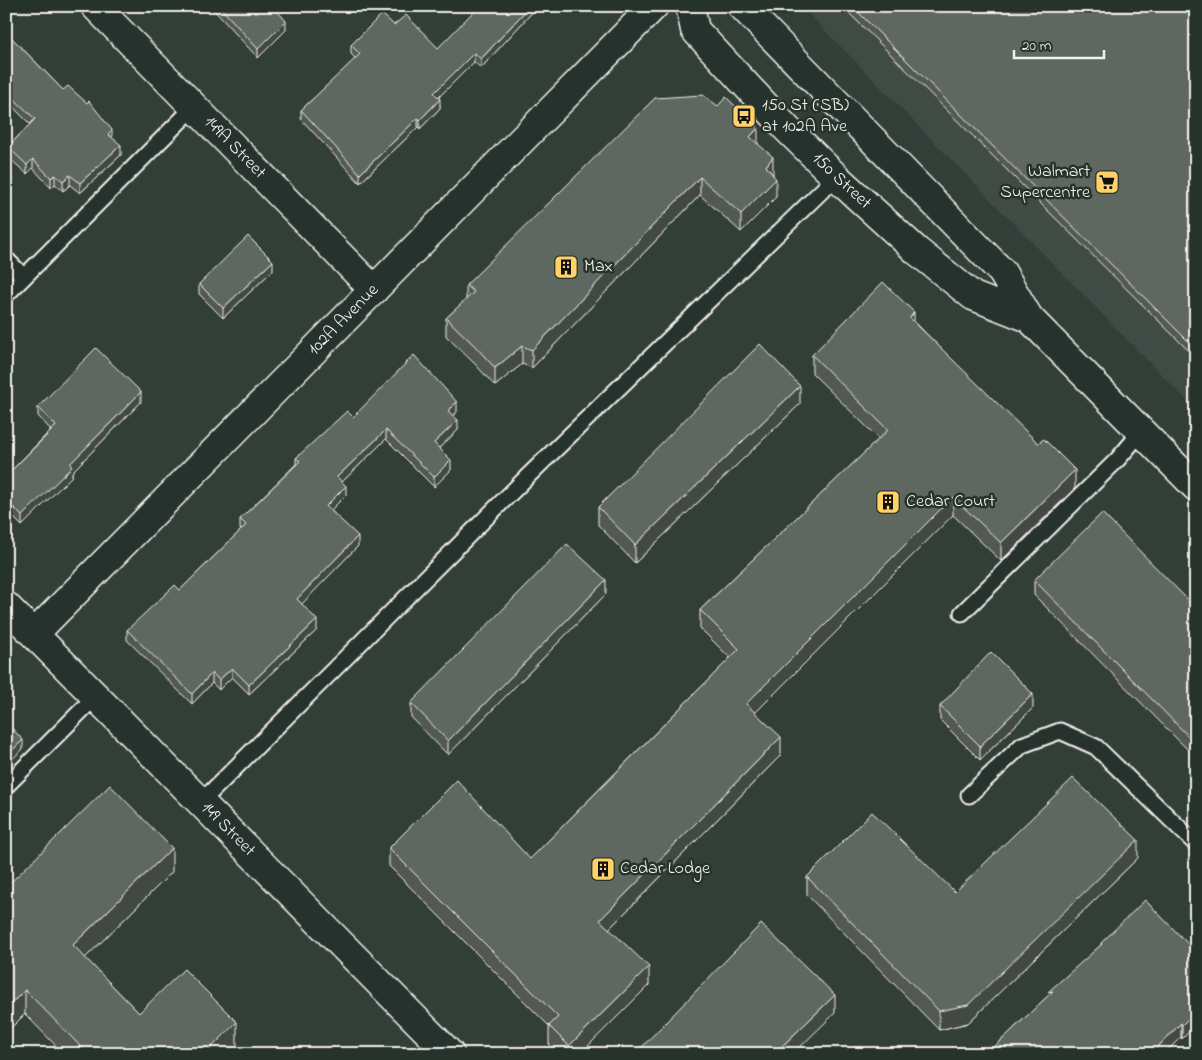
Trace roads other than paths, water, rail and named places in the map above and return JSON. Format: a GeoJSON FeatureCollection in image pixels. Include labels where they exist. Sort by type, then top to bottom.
{"type":"FeatureCollection","features":[{"type":"Feature","properties":{"kind":"street","name":"149A Street"},"geometry":{"type":"LineString","coordinates":[[95,6],[374,290]]}},
{"type":"Feature","properties":{"kind":"street","name":"102A Avenue"},"geometry":{"type":"LineString","coordinates":[[34,634],[654,6]]}},
{"type":"Feature","properties":{"kind":"street","name":"150 Street"},"geometry":{"type":"LineString","coordinates":[[690,6],[695,30],[787,129],[836,177],[918,251],[974,296],[1028,318]]}},
{"type":"Feature","properties":{"kind":"street","name":"150 Street"},"geometry":{"type":"LineString","coordinates":[[742,6],[1002,272],[1028,318],[1196,487]]}},
{"type":"Feature","properties":{"kind":"street","name":"149 Street"},"geometry":{"type":"LineString","coordinates":[[6,606],[450,1054]]}},
{"type":"Feature","properties":{"kind":"lane"},"geometry":{"type":"LineString","coordinates":[[6,295],[194,107]]}},
{"type":"Feature","properties":{"kind":"lane"},"geometry":{"type":"LineString","coordinates":[[201,802],[530,474],[836,177]]}},
{"type":"Feature","properties":{"kind":"lane"},"geometry":{"type":"LineString","coordinates":[[6,259],[24,277]]}},
{"type":"Feature","properties":{"kind":"lane"},"geometry":{"type":"LineString","coordinates":[[962,613],[1118,458],[1141,432]]}},
{"type":"Feature","properties":{"kind":"lane"},"geometry":{"type":"LineString","coordinates":[[6,786],[96,696]]}},
{"type":"Feature","properties":{"kind":"lane"},"geometry":{"type":"LineString","coordinates":[[969,795],[1022,745],[1060,731],[1096,747],[1196,844]]}},
{"type":"Feature","properties":{"kind":"place","name":"150 St (SB) at 102A Ave"},"geometry":{"type":"Point","coordinates":[744,116]}},
{"type":"Feature","properties":{"kind":"place","name":"Walmart Supercentre"},"geometry":{"type":"Point","coordinates":[1107,182]}},
{"type":"Feature","properties":{"kind":"place","name":"Max"},"geometry":{"type":"Point","coordinates":[566,267]}},
{"type":"Feature","properties":{"kind":"place","name":"Cedar Court"},"geometry":{"type":"Point","coordinates":[888,502]}},
{"type":"Feature","properties":{"kind":"place","name":"Cedar Lodge"},"geometry":{"type":"Point","coordinates":[603,869]}}]}
